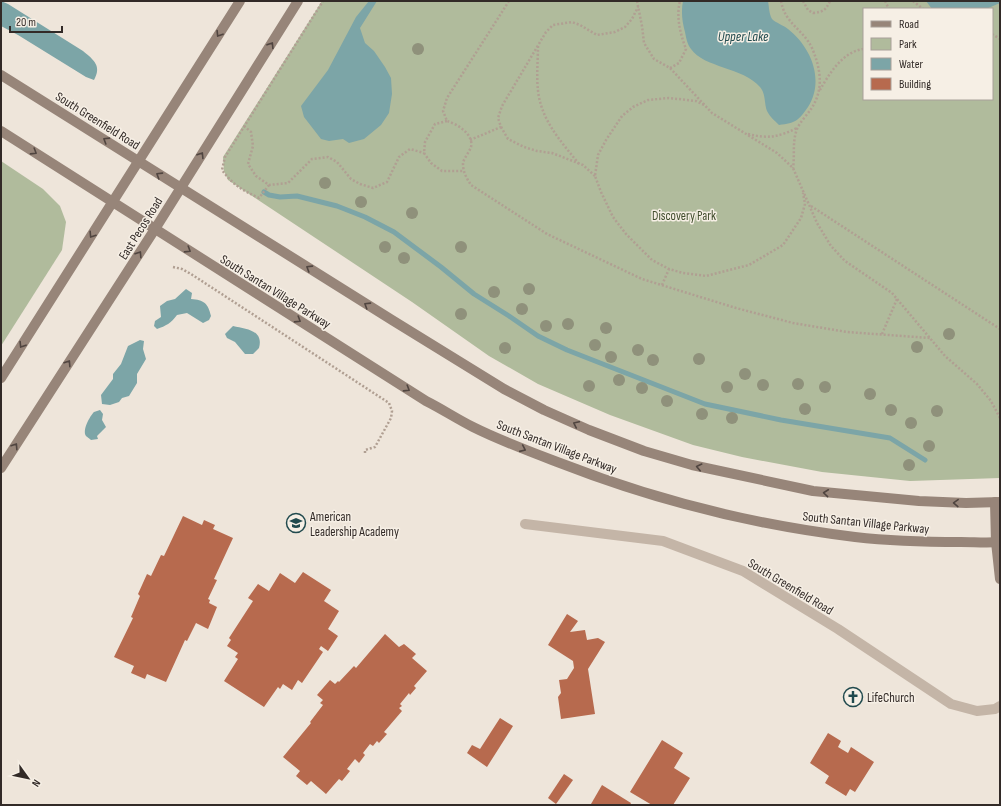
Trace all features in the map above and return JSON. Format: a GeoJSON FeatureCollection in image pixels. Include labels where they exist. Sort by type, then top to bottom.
{"type":"FeatureCollection","features":[{"type":"Feature","properties":{"kind":"main road"},"geometry":{"type":"LineString","coordinates":[[1,378],[240,1]]}},
{"type":"Feature","properties":{"kind":"main road","name":"East Pecos Road"},"geometry":{"type":"LineString","coordinates":[[1,468],[155,229],[298,1]]}},
{"type":"Feature","properties":{"kind":"main road","name":"South Greenfield Road"},"geometry":{"type":"LineString","coordinates":[[1,75],[180,188]]}},
{"type":"Feature","properties":{"kind":"main road"},"geometry":{"type":"LineString","coordinates":[[1,131],[155,229]]}},
{"type":"Feature","properties":{"kind":"main road","name":"South Santan Village Parkway"},"geometry":{"type":"LineString","coordinates":[[180,188],[504,389],[544,410],[589,430],[644,451],[692,465],[812,491],[919,501],[966,503],[997,502]]}},
{"type":"Feature","properties":{"kind":"main road","name":"South Santan Village Parkway"},"geometry":{"type":"LineString","coordinates":[[155,229],[426,401],[474,427],[582,472],[666,499],[716,512],[822,533],[873,539],[924,542],[998,542]]}},
{"type":"Feature","properties":{"kind":"main road"},"geometry":{"type":"LineString","coordinates":[[997,502],[1000,579]]}},
{"type":"Feature","properties":{"kind":"street","name":"South Greenfield Road"},"geometry":{"type":"LineString","coordinates":[[525,524],[663,541],[743,571],[838,629],[951,704],[977,711],[995,709],[1000,706]]}},
{"type":"Feature","properties":{"kind":"path"},"geometry":{"type":"LineString","coordinates":[[269,185],[259,198],[240,189],[222,170],[226,157],[244,126],[324,1]]}},
{"type":"Feature","properties":{"kind":"path"},"geometry":{"type":"LineString","coordinates":[[447,121],[443,111],[447,98],[509,1]]}},
{"type":"Feature","properties":{"kind":"path"},"geometry":{"type":"LineString","coordinates":[[637,1],[644,43],[654,59],[670,68],[712,113],[777,152],[793,168],[817,223],[831,246],[845,261],[886,289],[897,299],[945,356],[977,384],[991,402],[1000,418]]}},
{"type":"Feature","properties":{"kind":"path"},"geometry":{"type":"LineString","coordinates":[[670,68],[679,63],[686,49],[679,23],[678,10],[680,1]]}},
{"type":"Feature","properties":{"kind":"path"},"geometry":{"type":"LineString","coordinates":[[780,1],[782,11],[811,46],[820,72],[817,98],[812,108],[797,128],[794,138],[793,168]]}},
{"type":"Feature","properties":{"kind":"path"},"geometry":{"type":"LineString","coordinates":[[803,1],[808,10],[813,13],[821,12],[827,8],[830,1]]}},
{"type":"Feature","properties":{"kind":"path"},"geometry":{"type":"LineString","coordinates":[[913,1],[922,8]]}},
{"type":"Feature","properties":{"kind":"path"},"geometry":{"type":"LineString","coordinates":[[638,6],[632,19],[625,27],[615,32],[597,35],[572,22],[553,25],[546,32],[502,106],[498,118],[508,139],[524,147],[552,153],[583,165],[595,176],[613,217],[626,234],[652,260],[669,269],[683,273],[706,276],[750,265],[783,245],[801,218],[805,204],[803,188]]}},
{"type":"Feature","properties":{"kind":"path"},"geometry":{"type":"LineString","coordinates":[[538,46],[538,86],[541,104],[554,134],[579,164]]}},
{"type":"Feature","properties":{"kind":"path"},"geometry":{"type":"LineString","coordinates":[[818,92],[838,64],[848,56],[860,49],[863,49]]}},
{"type":"Feature","properties":{"kind":"path"},"geometry":{"type":"LineString","coordinates":[[595,176],[598,155],[606,140],[622,116],[633,106],[648,100],[669,98],[696,101],[706,106]]}},
{"type":"Feature","properties":{"kind":"path"},"geometry":{"type":"LineString","coordinates":[[464,171],[442,171],[431,164],[424,153],[425,142],[435,124],[447,121],[454,124],[462,128],[470,140],[472,146],[463,163],[464,171],[471,185],[547,234],[642,279],[794,323],[847,332],[930,338]]}},
{"type":"Feature","properties":{"kind":"path"},"geometry":{"type":"LineString","coordinates":[[244,126],[251,132],[253,146],[248,164],[256,176],[269,185],[288,183],[312,159],[328,158],[337,162],[351,179],[360,184],[373,188],[387,182],[399,157],[410,150],[424,153]]}},
{"type":"Feature","properties":{"kind":"path"},"geometry":{"type":"LineString","coordinates":[[470,140],[501,127]]}},
{"type":"Feature","properties":{"kind":"path"},"geometry":{"type":"LineString","coordinates":[[744,133],[761,137],[774,137],[797,128]]}},
{"type":"Feature","properties":{"kind":"path"},"geometry":{"type":"LineString","coordinates":[[810,206],[1000,329]]}},
{"type":"Feature","properties":{"kind":"path"},"geometry":{"type":"LineString","coordinates":[[173,267],[182,269],[191,274],[389,403],[392,411],[391,418],[374,448],[365,450],[365,453]]}},
{"type":"Feature","properties":{"kind":"path"},"geometry":{"type":"LineString","coordinates":[[662,285],[669,269]]}},
{"type":"Feature","properties":{"kind":"path"},"geometry":{"type":"LineString","coordinates":[[882,334],[897,299]]}},
{"type":"Feature","properties":{"kind":"green space","name":"Discovery Park"},"geometry":{"type":"Polygon","coordinates":[[[322,1],[1000,1],[1000,478],[910,481],[822,472],[742,457],[693,445],[610,415],[538,384],[489,356],[412,302],[228,180],[224,171],[223,157],[322,1]]]}},
{"type":"Feature","properties":{"kind":"green space"},"geometry":{"type":"Polygon","coordinates":[[[1,161],[43,189],[60,206],[66,222],[62,250],[1,346],[1,161]]]}},
{"type":"Feature","properties":{"kind":"water"},"geometry":{"type":"Polygon","coordinates":[[[1,1],[87,54],[97,67],[94,80],[86,77],[1,26],[1,1]]]}},
{"type":"Feature","properties":{"kind":"water"},"geometry":{"type":"Polygon","coordinates":[[[369,1],[377,1],[360,28],[365,43],[374,51],[391,78],[392,94],[389,113],[381,125],[364,139],[349,143],[343,139],[329,141],[321,139],[304,117],[301,106],[328,70],[356,17],[369,1]]]}},
{"type":"Feature","properties":{"kind":"water","name":"Upper Lake"},"geometry":{"type":"Polygon","coordinates":[[[683,1],[768,1],[772,19],[796,36],[809,54],[813,65],[815,86],[813,97],[802,115],[793,122],[779,125],[768,113],[762,90],[753,80],[705,60],[697,55],[690,47],[686,38],[682,16],[683,1]]]}},
{"type":"Feature","properties":{"kind":"water"},"geometry":{"type":"Polygon","coordinates":[[[926,1],[1000,1],[1000,3],[988,8],[931,8],[926,1]]]}},
{"type":"Feature","properties":{"kind":"water"},"geometry":{"type":"Polygon","coordinates":[[[186,289],[192,293],[191,299],[202,301],[207,305],[211,316],[209,320],[203,323],[187,313],[177,315],[168,324],[157,329],[154,326],[155,321],[161,317],[160,306],[167,301],[175,299],[186,289]]]}},
{"type":"Feature","properties":{"kind":"water"},"geometry":{"type":"Polygon","coordinates":[[[233,326],[253,331],[259,337],[259,348],[253,354],[245,354],[235,342],[227,338],[225,334],[233,326]]]}},
{"type":"Feature","properties":{"kind":"water"},"geometry":{"type":"Polygon","coordinates":[[[140,340],[144,341],[143,349],[146,359],[137,374],[137,383],[129,396],[122,398],[119,402],[110,405],[102,404],[101,395],[113,379],[113,374],[121,364],[128,346],[140,340]]]}},
{"type":"Feature","properties":{"kind":"water"},"geometry":{"type":"Polygon","coordinates":[[[100,410],[103,414],[102,420],[106,427],[97,436],[98,439],[91,440],[86,436],[85,430],[92,414],[100,410]]]}},
{"type":"Feature","properties":{"kind":"building"},"geometry":{"type":"Polygon","coordinates":[[[183,516],[202,525],[204,520],[215,525],[213,529],[233,538],[214,579],[217,580],[208,599],[210,600],[209,603],[217,607],[208,629],[196,623],[187,641],[185,640],[166,682],[147,674],[145,679],[131,673],[134,666],[114,657],[133,618],[131,617],[140,596],[138,594],[147,574],[151,576],[161,555],[164,556],[183,516]]]}},
{"type":"Feature","properties":{"kind":"building"},"geometry":{"type":"Polygon","coordinates":[[[303,572],[331,590],[324,601],[339,611],[328,629],[338,636],[328,651],[321,646],[319,649],[323,652],[302,683],[298,680],[292,690],[283,684],[280,689],[278,687],[264,707],[224,681],[238,659],[235,657],[238,653],[227,646],[231,640],[229,638],[253,601],[248,598],[258,584],[269,591],[280,573],[295,583],[303,572]]]}},
{"type":"Feature","properties":{"kind":"building"},"geometry":{"type":"Polygon","coordinates":[[[567,614],[578,621],[570,632],[585,630],[587,640],[598,638],[605,642],[588,669],[595,714],[561,719],[558,697],[561,693],[559,680],[567,679],[574,668],[573,661],[548,645],[567,614]]]}},
{"type":"Feature","properties":{"kind":"building"},"geometry":{"type":"Polygon","coordinates":[[[385,634],[399,647],[404,644],[416,654],[412,658],[427,671],[414,686],[416,688],[410,695],[409,693],[400,704],[402,706],[399,708],[402,711],[384,732],[387,734],[379,743],[377,741],[373,746],[370,744],[363,753],[365,755],[359,763],[355,759],[347,769],[350,771],[342,781],[339,779],[326,794],[311,781],[307,785],[296,776],[300,771],[283,757],[311,723],[310,722],[323,705],[320,703],[323,700],[317,695],[330,680],[335,684],[338,681],[339,682],[354,666],[356,668],[385,634]]]}},
{"type":"Feature","properties":{"kind":"building"},"geometry":{"type":"Polygon","coordinates":[[[500,718],[513,726],[487,767],[467,753],[472,745],[480,749],[500,718]]]}},
{"type":"Feature","properties":{"kind":"building"},"geometry":{"type":"Polygon","coordinates":[[[828,733],[841,741],[838,747],[848,753],[851,747],[874,762],[855,792],[850,789],[846,796],[825,783],[829,776],[810,763],[828,733]]]}},
{"type":"Feature","properties":{"kind":"building"},"geometry":{"type":"Polygon","coordinates":[[[662,740],[683,753],[674,768],[690,778],[673,805],[652,805],[630,792],[662,740]]]}},
{"type":"Feature","properties":{"kind":"building"},"geometry":{"type":"Polygon","coordinates":[[[564,774],[573,780],[556,804],[548,798],[564,774]]]}},
{"type":"Feature","properties":{"kind":"building"},"geometry":{"type":"Polygon","coordinates":[[[602,785],[631,803],[630,805],[591,804],[602,785]]]}},
{"type":"Feature","properties":{"kind":"waterway"},"geometry":{"type":"LineString","coordinates":[[264,192],[269,195],[280,197],[297,196],[337,206],[365,217],[394,232],[474,294],[538,336],[567,350],[705,404],[781,420],[890,438],[925,460]]}},
{"type":"Feature","properties":{"kind":"place","name":"American Leadership Academy"},"geometry":{"type":"Point","coordinates":[296,523]}},
{"type":"Feature","properties":{"kind":"place","name":"LifeChurch"},"geometry":{"type":"Point","coordinates":[853,697]}}]}
